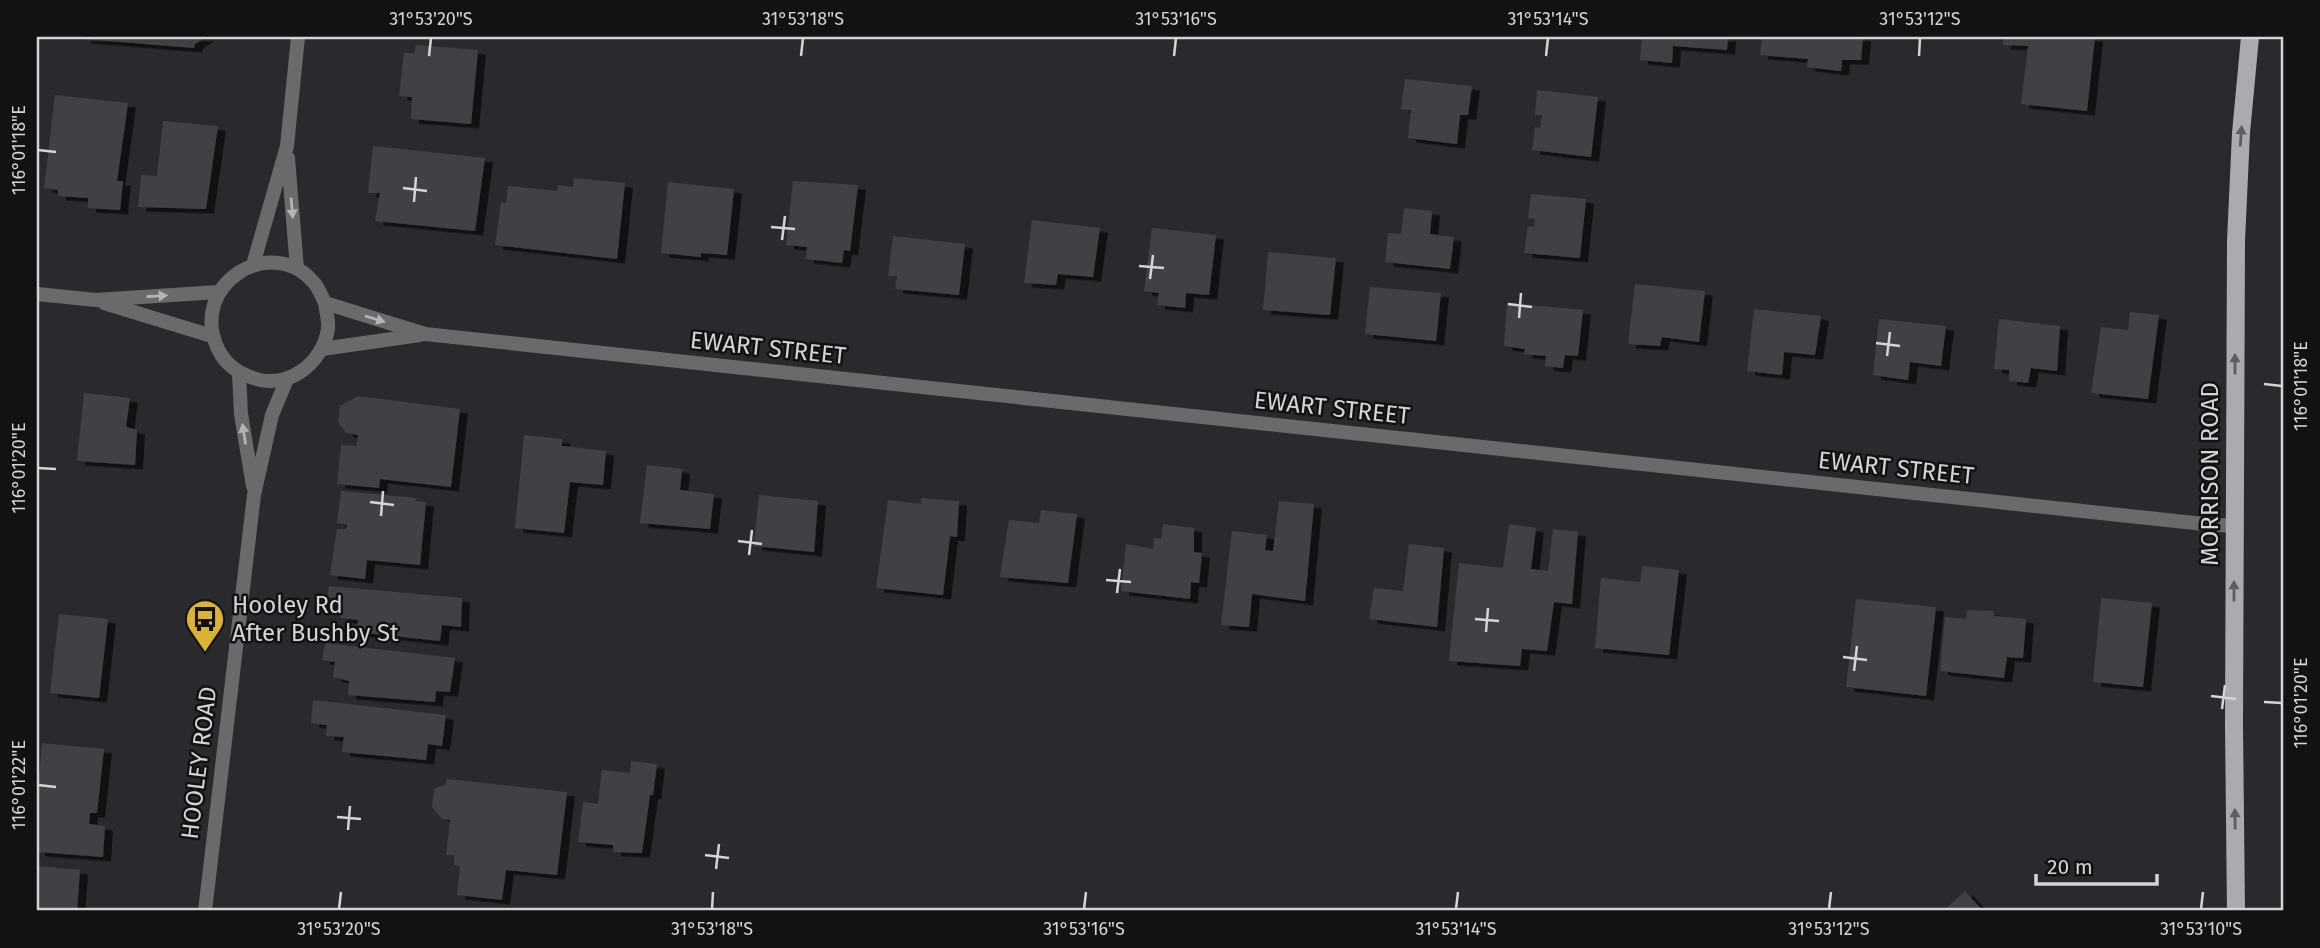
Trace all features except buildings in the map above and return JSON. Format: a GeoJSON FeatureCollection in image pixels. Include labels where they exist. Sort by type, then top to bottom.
{"type":"FeatureCollection","features":[{"type":"Feature","properties":{"kind":"main road","name":"MORRISON ROAD"},"geometry":{"type":"LineString","coordinates":[[2236,911],[2236,242],[2241,133],[2250,37]]}},
{"type":"Feature","properties":{"kind":"street"},"geometry":{"type":"LineString","coordinates":[[253,265],[287,146],[298,37]]}},
{"type":"Feature","properties":{"kind":"street"},"geometry":{"type":"LineString","coordinates":[[287,146],[297,269]]}},
{"type":"Feature","properties":{"kind":"street"},"geometry":{"type":"LineString","coordinates":[[275,263],[297,269],[314,283],[325,303],[329,326],[322,349],[308,368],[287,379],[263,381],[239,374],[222,358],[212,336],[211,314],[218,292],[233,275],[253,265],[275,263]]}},
{"type":"Feature","properties":{"kind":"street"},"geometry":{"type":"LineString","coordinates":[[37,294],[96,300],[218,292]]}},
{"type":"Feature","properties":{"kind":"street"},"geometry":{"type":"LineString","coordinates":[[96,300],[212,336]]}},
{"type":"Feature","properties":{"kind":"street","name":"EWART STREET"},"geometry":{"type":"LineString","coordinates":[[325,303],[425,334],[2234,526]]}},
{"type":"Feature","properties":{"kind":"street","name":"EWART STREET"},"geometry":{"type":"LineString","coordinates":[[322,349],[425,334]]}},
{"type":"Feature","properties":{"kind":"street","name":"HOOLEY ROAD"},"geometry":{"type":"LineString","coordinates":[[239,374],[241,414],[254,495]]}},
{"type":"Feature","properties":{"kind":"street","name":"HOOLEY ROAD"},"geometry":{"type":"LineString","coordinates":[[205,911],[254,495],[272,415],[287,379]]}},
{"type":"Feature","properties":{"kind":"place","name":"Hooley Rd After Bushby St"},"geometry":{"type":"Point","coordinates":[205,653]}}]}
